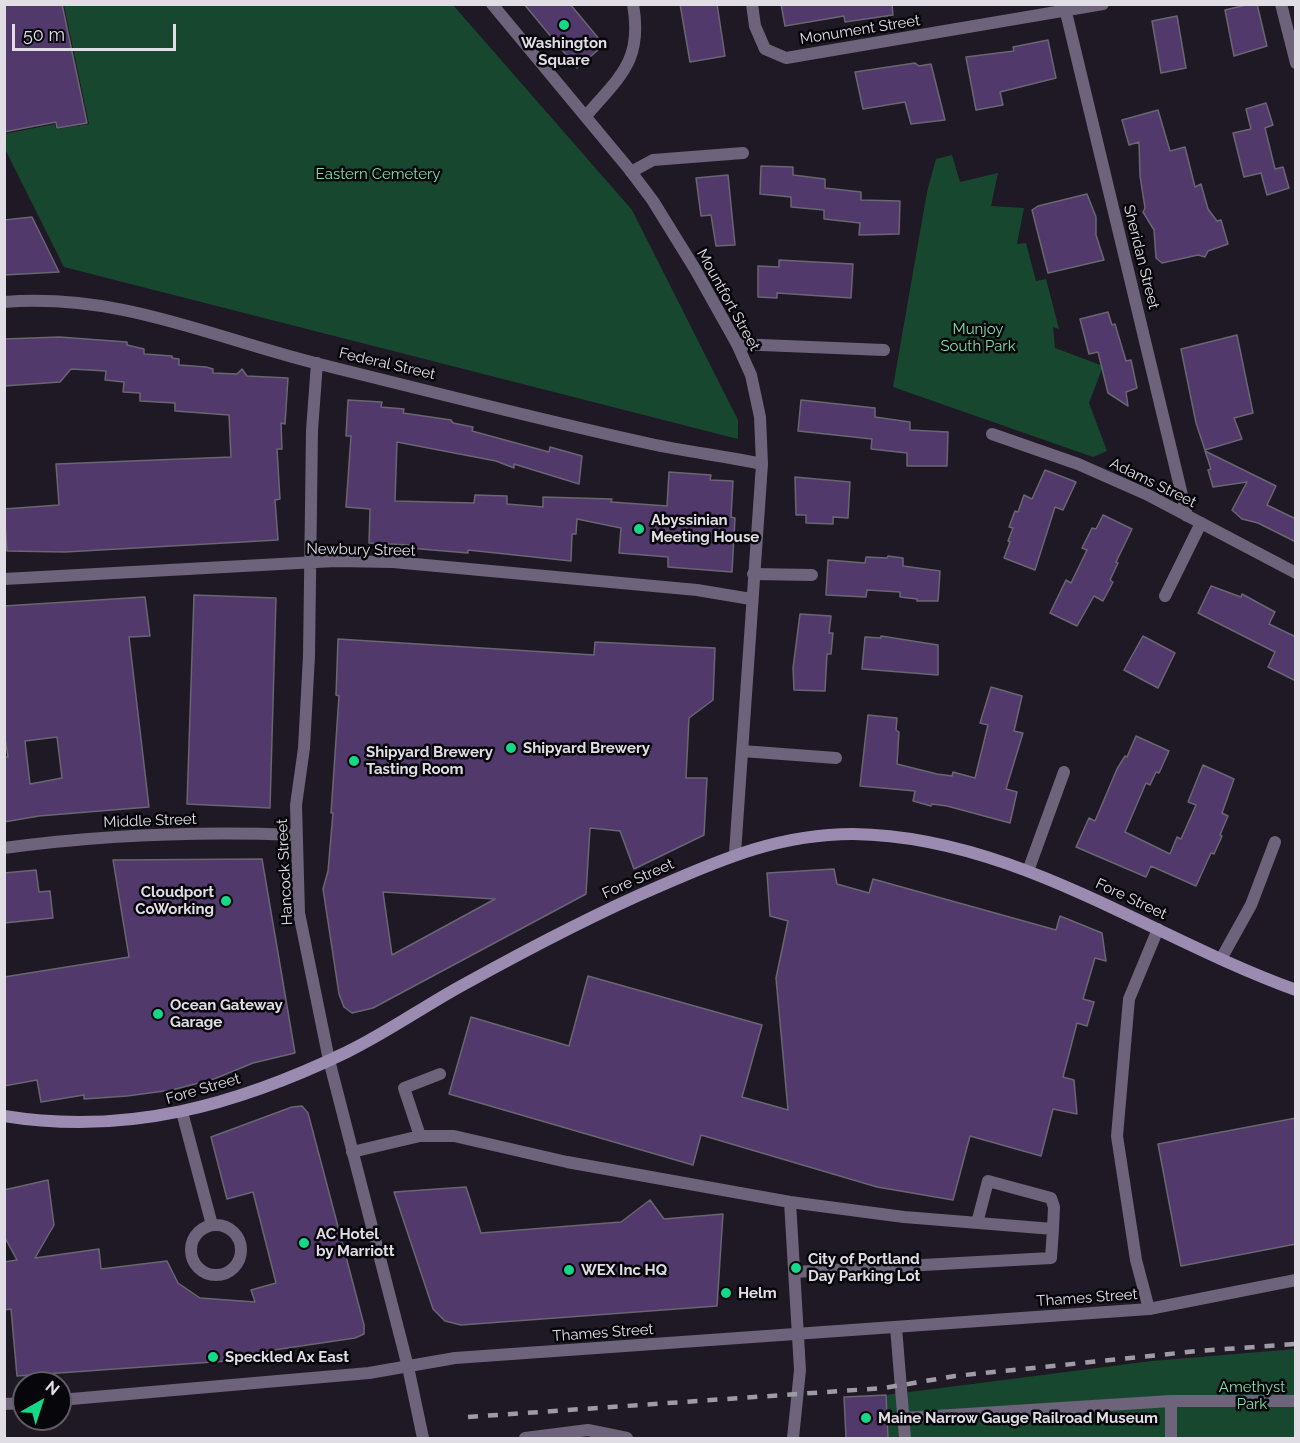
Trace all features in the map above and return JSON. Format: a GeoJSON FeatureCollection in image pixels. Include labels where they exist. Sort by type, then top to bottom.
{"type":"FeatureCollection","features":[{"type":"Feature","properties":{"kind":"street","name":"Mountfort Street"},"geometry":{"type":"LineString","coordinates":[[492,4],[586,116],[653,201],[737,344],[753,386],[760,417],[762,464],[735,853]]}},
{"type":"Feature","properties":{"kind":"street"},"geometry":{"type":"LineString","coordinates":[[586,116],[623,72],[635,50],[637,27],[633,4]]}},
{"type":"Feature","properties":{"kind":"street","name":"Monument Street"},"geometry":{"type":"LineString","coordinates":[[752,4],[755,26],[765,49],[786,58],[1065,8],[1103,4]]}},
{"type":"Feature","properties":{"kind":"street"},"geometry":{"type":"LineString","coordinates":[[1281,4],[1296,63]]}},
{"type":"Feature","properties":{"kind":"street","name":"Sheridan Street"},"geometry":{"type":"LineString","coordinates":[[1065,8],[1187,516]]}},
{"type":"Feature","properties":{"kind":"street"},"geometry":{"type":"LineString","coordinates":[[631,172],[653,160],[743,153]]}},
{"type":"Feature","properties":{"kind":"street","name":"Federal Street"},"geometry":{"type":"LineString","coordinates":[[4,302],[84,303],[148,313],[317,363],[654,445],[762,464]]}},
{"type":"Feature","properties":{"kind":"street"},"geometry":{"type":"LineString","coordinates":[[737,344],[884,350]]}},
{"type":"Feature","properties":{"kind":"street","name":"Hancock Street"},"geometry":{"type":"LineString","coordinates":[[317,363],[312,430],[309,656],[296,835],[299,913],[329,1060],[408,1367],[423,1438]]}},
{"type":"Feature","properties":{"kind":"street","name":"Adams Street"},"geometry":{"type":"LineString","coordinates":[[992,434],[1078,464],[1187,516],[1296,573]]}},
{"type":"Feature","properties":{"kind":"street"},"geometry":{"type":"LineString","coordinates":[[1165,596],[1201,523]]}},
{"type":"Feature","properties":{"kind":"street","name":"Newbury Street"},"geometry":{"type":"LineString","coordinates":[[4,579],[393,562],[697,590],[751,599]]}},
{"type":"Feature","properties":{"kind":"street"},"geometry":{"type":"LineString","coordinates":[[753,574],[812,575]]}},
{"type":"Feature","properties":{"kind":"street"},"geometry":{"type":"LineString","coordinates":[[742,751],[836,758]]}},
{"type":"Feature","properties":{"kind":"street"},"geometry":{"type":"LineString","coordinates":[[1028,871],[1064,772]]}},
{"type":"Feature","properties":{"kind":"street","name":"Middle Street"},"geometry":{"type":"LineString","coordinates":[[4,848],[79,838],[162,834],[296,835]]}},
{"type":"Feature","properties":{"kind":"street","name":"Fore Street"},"geometry":{"type":"LineString","coordinates":[[4,1116],[101,1122],[182,1112],[225,1100],[329,1060],[511,959],[620,903],[735,853],[788,840],[854,834],[932,844],[1028,871],[1104,902],[1221,959],[1296,990]]}},
{"type":"Feature","properties":{"kind":"street"},"geometry":{"type":"LineString","coordinates":[[1221,959],[1251,904],[1275,843]]}},
{"type":"Feature","properties":{"kind":"street"},"geometry":{"type":"LineString","coordinates":[[1149,1309],[1136,1260],[1117,1136],[1129,999],[1158,929]]}},
{"type":"Feature","properties":{"kind":"street"},"geometry":{"type":"LineString","coordinates":[[420,1136],[404,1088],[440,1074]]}},
{"type":"Feature","properties":{"kind":"street"},"geometry":{"type":"LineString","coordinates":[[182,1112],[212,1225]]}},
{"type":"Feature","properties":{"kind":"street"},"geometry":{"type":"LineString","coordinates":[[352,1152],[420,1136],[454,1136],[567,1162],[790,1202],[904,1217],[1053,1229]]}},
{"type":"Feature","properties":{"kind":"street"},"geometry":{"type":"LineString","coordinates":[[795,1272],[1052,1258],[1054,1207],[1051,1198],[988,1181],[977,1223]]}},
{"type":"Feature","properties":{"kind":"street"},"geometry":{"type":"LineString","coordinates":[[790,1202],[801,1370],[793,1438]]}},
{"type":"Feature","properties":{"kind":"street"},"geometry":{"type":"LineString","coordinates":[[212,1225],[219,1225],[233,1232],[240,1247],[240,1254],[232,1268],[218,1275],[202,1270],[192,1257],[191,1249],[197,1234],[212,1225]]}},
{"type":"Feature","properties":{"kind":"street","name":"Thames Street"},"geometry":{"type":"LineString","coordinates":[[72,1399],[353,1375],[454,1358],[1149,1309],[1296,1280]]}},
{"type":"Feature","properties":{"kind":"street"},"geometry":{"type":"LineString","coordinates":[[896,1327],[905,1438]]}},
{"type":"Feature","properties":{"kind":"street"},"geometry":{"type":"LineString","coordinates":[[904,1419],[1170,1401],[1296,1401]]}},
{"type":"Feature","properties":{"kind":"street"},"geometry":{"type":"LineString","coordinates":[[1170,1401],[1171,1438]]}},
{"type":"Feature","properties":{"kind":"street"},"geometry":{"type":"LineString","coordinates":[[525,1438],[588,1430],[627,1438]]}},
{"type":"Feature","properties":{"kind":"green space","name":"Eastern Cemetery"},"geometry":{"type":"Polygon","coordinates":[[[64,5],[453,5],[632,210],[738,420],[738,439],[64,267],[5,149],[4,134],[55,124],[56,129],[89,124],[64,5]]]}},
{"type":"Feature","properties":{"kind":"green space","name":"Munjoy South Park"},"geometry":{"type":"Polygon","coordinates":[[[952,155],[960,182],[998,173],[991,206],[1024,208],[1017,244],[1026,243],[1036,281],[1046,279],[1059,329],[1053,327],[1055,348],[1103,366],[1089,403],[1107,451],[1093,457],[893,387],[927,192],[936,159],[952,155]]]}},
{"type":"Feature","properties":{"kind":"green space","name":"Amethyst Park"},"geometry":{"type":"Polygon","coordinates":[[[1295,1349],[1295,1438],[888,1438],[886,1395],[1152,1361],[1295,1349]]]}},
{"type":"Feature","properties":{"kind":"building"},"geometry":{"type":"Polygon","coordinates":[[[4,4],[62,4],[87,123],[57,128],[56,122],[4,132],[4,4]]]}},
{"type":"Feature","properties":{"kind":"building","name":"Washington Square"},"geometry":{"type":"Polygon","coordinates":[[[524,4],[570,4],[604,45],[577,68],[524,4]]]}},
{"type":"Feature","properties":{"kind":"building"},"geometry":{"type":"Polygon","coordinates":[[[680,4],[717,4],[725,56],[690,62],[680,4]]]}},
{"type":"Feature","properties":{"kind":"building"},"geometry":{"type":"Polygon","coordinates":[[[781,4],[892,4],[893,15],[845,22],[844,16],[785,26],[781,4]]]}},
{"type":"Feature","properties":{"kind":"building"},"geometry":{"type":"Polygon","coordinates":[[[1257,4],[1267,46],[1234,56],[1225,10],[1257,4]]]}},
{"type":"Feature","properties":{"kind":"building"},"geometry":{"type":"Polygon","coordinates":[[[1177,16],[1186,68],[1161,73],[1152,21],[1177,16]]]}},
{"type":"Feature","properties":{"kind":"building"},"geometry":{"type":"Polygon","coordinates":[[[1048,40],[1056,78],[1000,92],[1003,105],[976,110],[966,57],[1014,51],[1013,47],[1048,40]]]}},
{"type":"Feature","properties":{"kind":"building"},"geometry":{"type":"Polygon","coordinates":[[[915,63],[919,66],[931,64],[945,120],[911,124],[905,102],[863,109],[855,72],[915,63]]]}},
{"type":"Feature","properties":{"kind":"building"},"geometry":{"type":"Polygon","coordinates":[[[1266,103],[1273,125],[1265,128],[1275,169],[1283,167],[1289,188],[1267,195],[1261,173],[1244,177],[1233,133],[1251,129],[1246,109],[1266,103]]]}},
{"type":"Feature","properties":{"kind":"building"},"geometry":{"type":"Polygon","coordinates":[[[1158,110],[1170,151],[1185,147],[1195,187],[1201,184],[1208,209],[1217,221],[1221,220],[1228,244],[1208,251],[1205,257],[1198,255],[1162,263],[1156,258],[1154,230],[1143,212],[1145,208],[1140,176],[1139,142],[1129,145],[1122,120],[1158,110]]]}},
{"type":"Feature","properties":{"kind":"building"},"geometry":{"type":"Polygon","coordinates":[[[761,166],[793,167],[793,175],[825,179],[825,188],[861,192],[861,200],[900,201],[899,234],[859,235],[860,223],[824,219],[824,210],[791,207],[791,197],[760,194],[761,166]]]}},
{"type":"Feature","properties":{"kind":"building"},"geometry":{"type":"Polygon","coordinates":[[[728,175],[735,245],[716,246],[711,215],[701,216],[696,178],[728,175]]]}},
{"type":"Feature","properties":{"kind":"building"},"geometry":{"type":"Polygon","coordinates":[[[1087,194],[1096,217],[1096,235],[1104,260],[1048,273],[1032,210],[1038,206],[1087,194]]]}},
{"type":"Feature","properties":{"kind":"building"},"geometry":{"type":"Polygon","coordinates":[[[32,217],[59,272],[4,275],[4,220],[32,217]]]}},
{"type":"Feature","properties":{"kind":"building"},"geometry":{"type":"Polygon","coordinates":[[[779,260],[853,264],[851,298],[777,293],[777,298],[758,297],[758,266],[779,267],[779,260]]]}},
{"type":"Feature","properties":{"kind":"building"},"geometry":{"type":"Polygon","coordinates":[[[1108,312],[1112,325],[1115,324],[1126,361],[1131,360],[1137,388],[1126,392],[1128,406],[1108,393],[1098,352],[1089,354],[1080,319],[1108,312]]]}},
{"type":"Feature","properties":{"kind":"building"},"geometry":{"type":"Polygon","coordinates":[[[1237,335],[1253,413],[1234,418],[1242,439],[1205,450],[1196,423],[1181,349],[1237,335]]]}},
{"type":"Feature","properties":{"kind":"building"},"geometry":{"type":"Polygon","coordinates":[[[59,337],[127,342],[127,345],[144,349],[144,354],[172,356],[172,358],[179,359],[179,365],[206,367],[213,369],[213,373],[237,374],[242,369],[247,376],[288,378],[285,424],[281,423],[282,449],[277,449],[280,499],[275,500],[278,540],[65,552],[7,551],[4,509],[59,505],[56,464],[231,457],[229,415],[175,411],[175,403],[140,401],[140,393],[123,392],[124,382],[105,380],[106,371],[71,369],[60,382],[4,386],[4,339],[59,337]]]}},
{"type":"Feature","properties":{"kind":"building"},"geometry":{"type":"Polygon","coordinates":[[[348,400],[382,402],[381,407],[404,409],[403,413],[451,420],[453,423],[473,427],[472,431],[549,452],[550,447],[582,456],[579,484],[514,464],[514,468],[496,461],[397,442],[395,501],[474,503],[475,495],[507,496],[507,504],[543,507],[543,497],[612,499],[611,502],[667,506],[669,472],[711,475],[710,480],[733,481],[731,517],[735,518],[732,572],[668,567],[668,557],[619,553],[621,528],[577,519],[576,534],[572,534],[571,561],[468,550],[468,553],[409,548],[409,545],[369,543],[370,509],[346,507],[351,436],[346,436],[348,400]]]}},
{"type":"Feature","properties":{"kind":"building"},"geometry":{"type":"Polygon","coordinates":[[[801,400],[875,408],[875,417],[910,422],[910,430],[948,432],[947,466],[907,466],[907,453],[871,449],[872,439],[798,431],[801,400]]]}},
{"type":"Feature","properties":{"kind":"building"},"geometry":{"type":"Polygon","coordinates":[[[1205,451],[1276,486],[1267,505],[1296,519],[1296,542],[1258,523],[1242,519],[1232,510],[1247,482],[1213,487],[1208,470],[1211,469],[1205,451]]]}},
{"type":"Feature","properties":{"kind":"building"},"geometry":{"type":"Polygon","coordinates":[[[1045,470],[1076,482],[1063,510],[1055,507],[1035,570],[1004,558],[1013,528],[1009,527],[1015,511],[1018,512],[1024,495],[1032,499],[1045,470]]]}},
{"type":"Feature","properties":{"kind":"building"},"geometry":{"type":"Polygon","coordinates":[[[795,477],[850,482],[848,518],[833,517],[833,524],[806,523],[806,515],[796,515],[795,477]]]}},
{"type":"Feature","properties":{"kind":"building"},"geometry":{"type":"Polygon","coordinates":[[[1103,515],[1132,529],[1116,562],[1118,563],[1110,580],[1113,582],[1103,601],[1094,596],[1077,626],[1050,613],[1066,580],[1071,583],[1087,550],[1082,548],[1092,528],[1096,529],[1103,515]]]}},
{"type":"Feature","properties":{"kind":"building"},"geometry":{"type":"Polygon","coordinates":[[[888,556],[903,558],[903,566],[940,571],[938,601],[917,601],[917,599],[900,597],[900,592],[867,590],[866,597],[826,595],[828,560],[865,563],[866,557],[887,558],[888,556]]]}},
{"type":"Feature","properties":{"kind":"building"},"geometry":{"type":"Polygon","coordinates":[[[1211,586],[1241,597],[1242,594],[1275,612],[1269,624],[1296,637],[1296,681],[1268,667],[1275,652],[1198,613],[1211,586]]]}},
{"type":"Feature","properties":{"kind":"building"},"geometry":{"type":"Polygon","coordinates":[[[194,595],[276,598],[270,808],[187,804],[194,595]]]}},
{"type":"Feature","properties":{"kind":"building"},"geometry":{"type":"Polygon","coordinates":[[[145,597],[150,636],[129,637],[149,807],[39,816],[4,822],[4,757],[8,757],[4,732],[4,606],[145,597]],[[57,737],[25,741],[30,784],[62,778],[57,737]]]}},
{"type":"Feature","properties":{"kind":"building"},"geometry":{"type":"Polygon","coordinates":[[[800,614],[831,616],[829,633],[833,633],[831,654],[827,654],[825,691],[794,690],[793,668],[800,614]]]}},
{"type":"Feature","properties":{"kind":"building"},"geometry":{"type":"Polygon","coordinates":[[[881,636],[938,645],[938,675],[862,669],[865,637],[881,638],[881,636]]]}},
{"type":"Feature","properties":{"kind":"building"},"geometry":{"type":"Polygon","coordinates":[[[1143,636],[1175,653],[1158,688],[1124,670],[1143,636]]]}},
{"type":"Feature","properties":{"kind":"building","name":"Shipyard Brewery"},"geometry":{"type":"Polygon","coordinates":[[[338,639],[594,655],[595,642],[715,648],[713,700],[689,718],[686,778],[707,778],[704,835],[634,869],[620,831],[590,828],[586,894],[373,1008],[352,1013],[344,1007],[339,994],[323,889],[328,871],[333,813],[331,813],[339,696],[336,695],[338,639]],[[383,892],[392,955],[495,899],[383,892]]]}},
{"type":"Feature","properties":{"kind":"building"},"geometry":{"type":"Polygon","coordinates":[[[991,687],[1022,696],[1014,731],[1023,733],[1006,789],[1017,792],[1010,823],[947,806],[932,804],[931,806],[913,801],[915,791],[860,786],[868,715],[897,718],[896,730],[899,732],[897,764],[937,774],[952,776],[953,772],[975,778],[988,725],[980,723],[991,687]]]}},
{"type":"Feature","properties":{"kind":"building"},"geometry":{"type":"Polygon","coordinates":[[[1136,736],[1169,751],[1159,773],[1156,772],[1150,785],[1146,783],[1125,832],[1170,854],[1177,837],[1181,839],[1196,805],[1188,802],[1203,765],[1234,779],[1222,813],[1228,816],[1220,835],[1222,836],[1214,854],[1211,853],[1196,886],[1151,866],[1146,877],[1076,847],[1089,818],[1095,821],[1117,769],[1125,756],[1127,757],[1136,736]]]}},
{"type":"Feature","properties":{"kind":"building","name":"Ocean Gateway Garage"},"geometry":{"type":"Polygon","coordinates":[[[262,859],[295,1053],[253,1063],[214,1079],[172,1090],[127,1096],[84,1099],[84,1095],[41,1102],[37,1080],[4,1086],[4,977],[129,957],[113,860],[262,859]]]}},
{"type":"Feature","properties":{"kind":"building"},"geometry":{"type":"Polygon","coordinates":[[[834,869],[837,884],[869,893],[873,879],[1056,930],[1060,916],[1102,933],[1106,961],[1095,958],[1083,999],[1094,1002],[1087,1026],[1077,1023],[1063,1077],[1074,1080],[1077,1114],[1053,1109],[1041,1156],[970,1136],[953,1200],[877,1187],[701,1135],[693,1165],[449,1094],[471,1017],[569,1046],[588,976],[762,1025],[742,1097],[788,1110],[776,978],[788,921],[770,916],[767,873],[834,869]]]}},
{"type":"Feature","properties":{"kind":"building"},"geometry":{"type":"Polygon","coordinates":[[[36,870],[39,892],[50,891],[53,918],[4,923],[4,873],[36,870]]]}},
{"type":"Feature","properties":{"kind":"building"},"geometry":{"type":"Polygon","coordinates":[[[302,1106],[308,1113],[364,1325],[364,1334],[355,1338],[240,1355],[241,1360],[72,1372],[17,1371],[11,1309],[4,1310],[4,1262],[17,1260],[4,1236],[4,1190],[48,1180],[54,1225],[35,1258],[99,1249],[101,1269],[167,1261],[178,1283],[200,1298],[255,1302],[251,1290],[276,1283],[253,1192],[227,1199],[211,1137],[292,1107],[302,1106]]]}},
{"type":"Feature","properties":{"kind":"building"},"geometry":{"type":"Polygon","coordinates":[[[1296,1118],[1296,1244],[1181,1266],[1158,1144],[1296,1118]]]}},
{"type":"Feature","properties":{"kind":"building","name":"WEX Inc HQ"},"geometry":{"type":"Polygon","coordinates":[[[466,1187],[481,1233],[621,1222],[650,1200],[664,1219],[723,1214],[717,1306],[461,1325],[445,1321],[433,1309],[394,1192],[466,1187]]]}},
{"type":"Feature","properties":{"kind":"building","name":"Maine Narrow Gauge Railroad Museum"},"geometry":{"type":"Polygon","coordinates":[[[886,1395],[888,1438],[846,1438],[844,1397],[886,1395]]]}},
{"type":"Feature","properties":{"kind":"railway"},"geometry":{"type":"LineString","coordinates":[[468,1417],[884,1388],[955,1376],[1198,1351],[1296,1344]]}},
{"type":"Feature","properties":{"kind":"place","name":"Washington Square"},"geometry":{"type":"Point","coordinates":[564,25]}},
{"type":"Feature","properties":{"kind":"place","name":"Abyssinian Meeting House"},"geometry":{"type":"Point","coordinates":[639,529]}},
{"type":"Feature","properties":{"kind":"place","name":"Shipyard Brewery"},"geometry":{"type":"Point","coordinates":[511,748]}},
{"type":"Feature","properties":{"kind":"place","name":"Shipyard Brewery Tasting Room"},"geometry":{"type":"Point","coordinates":[354,761]}},
{"type":"Feature","properties":{"kind":"place","name":"Cloudport CoWorking"},"geometry":{"type":"Point","coordinates":[226,901]}},
{"type":"Feature","properties":{"kind":"place","name":"Ocean Gateway Garage"},"geometry":{"type":"Point","coordinates":[158,1014]}},
{"type":"Feature","properties":{"kind":"place","name":"AC Hotel by Marriott"},"geometry":{"type":"Point","coordinates":[304,1243]}},
{"type":"Feature","properties":{"kind":"place","name":"City of Portland Day Parking Lot"},"geometry":{"type":"Point","coordinates":[796,1268]}},
{"type":"Feature","properties":{"kind":"place","name":"WEX Inc HQ"},"geometry":{"type":"Point","coordinates":[569,1270]}},
{"type":"Feature","properties":{"kind":"place","name":"Helm"},"geometry":{"type":"Point","coordinates":[726,1293]}},
{"type":"Feature","properties":{"kind":"place","name":"Speckled Ax East"},"geometry":{"type":"Point","coordinates":[213,1357]}},
{"type":"Feature","properties":{"kind":"place","name":"Maine Narrow Gauge Railroad Museum"},"geometry":{"type":"Point","coordinates":[866,1418]}}]}
